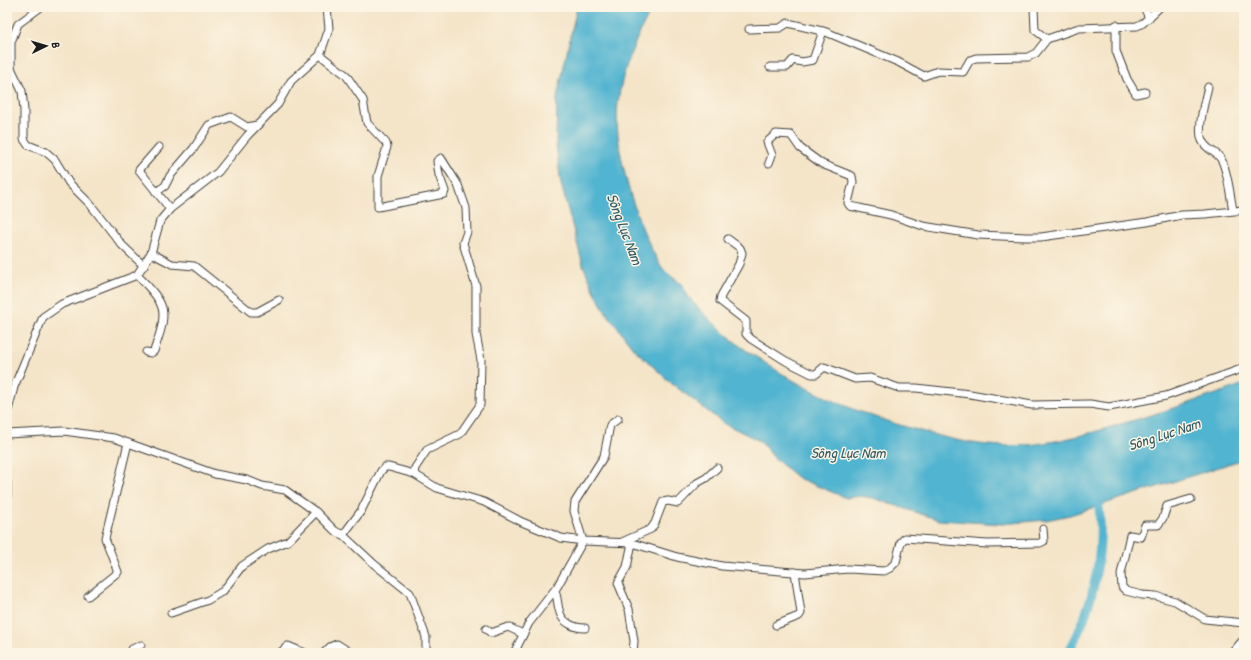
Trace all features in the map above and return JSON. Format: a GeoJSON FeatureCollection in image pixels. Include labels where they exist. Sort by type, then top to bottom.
{"type":"FeatureCollection","features":[{"type":"Feature","properties":{"kind":"street"},"geometry":{"type":"LineString","coordinates":[[41,7],[18,24],[11,42],[11,68],[22,91],[24,139],[28,145],[46,152],[55,160],[69,183],[90,204],[122,244],[144,266]]}},
{"type":"Feature","properties":{"kind":"street"},"geometry":{"type":"LineString","coordinates":[[7,414],[14,387],[43,317],[67,302],[137,274],[144,266],[151,253],[155,234],[160,221],[170,209],[218,172],[278,104],[291,81],[320,54],[329,29],[327,7]]}},
{"type":"Feature","properties":{"kind":"street"},"geometry":{"type":"LineString","coordinates":[[1034,7],[1036,30],[1047,39]]}},
{"type":"Feature","properties":{"kind":"street"},"geometry":{"type":"LineString","coordinates":[[1144,7],[1149,18]]}},
{"type":"Feature","properties":{"kind":"street"},"geometry":{"type":"LineString","coordinates":[[749,29],[780,28],[788,23],[823,31],[898,62],[924,76],[938,70],[963,72],[970,60],[976,58],[1028,57],[1036,53],[1047,39],[1079,28],[1116,25],[1137,26],[1149,18],[1160,7]]}},
{"type":"Feature","properties":{"kind":"street"},"geometry":{"type":"LineString","coordinates":[[1116,25],[1116,51],[1127,79],[1136,94],[1145,92]]}},
{"type":"Feature","properties":{"kind":"street"},"geometry":{"type":"LineString","coordinates":[[770,67],[787,67],[793,60],[802,62],[813,60],[823,31]]}},
{"type":"Feature","properties":{"kind":"street"},"geometry":{"type":"LineString","coordinates":[[320,54],[346,75],[363,100],[367,123],[386,142],[387,147],[378,176],[378,207],[444,194],[437,168],[437,161],[441,158],[458,185],[465,204],[467,232],[463,243],[473,271],[477,296],[476,327],[480,360],[480,405],[460,434],[427,450],[415,468],[414,474]]}},
{"type":"Feature","properties":{"kind":"street"},"geometry":{"type":"LineString","coordinates":[[1208,87],[1203,110],[1202,140],[1206,147],[1221,158],[1233,210]]}},
{"type":"Feature","properties":{"kind":"street"},"geometry":{"type":"LineString","coordinates":[[156,192],[165,186],[169,178],[190,154],[211,123],[231,117],[247,127],[258,125]]}},
{"type":"Feature","properties":{"kind":"street"},"geometry":{"type":"LineString","coordinates":[[770,163],[772,155],[767,142],[775,134],[791,135],[800,148],[822,164],[852,176],[853,182],[848,203],[850,206],[891,215],[923,226],[978,235],[1041,237],[1147,222],[1177,216],[1244,210]]}},
{"type":"Feature","properties":{"kind":"street"},"geometry":{"type":"LineString","coordinates":[[159,147],[139,168],[139,172],[170,209]]}},
{"type":"Feature","properties":{"kind":"street"},"geometry":{"type":"LineString","coordinates":[[728,239],[740,248],[742,253],[739,264],[721,296],[721,303],[746,321],[746,334],[751,339],[786,361],[812,374],[816,374],[824,367],[855,379],[870,378],[899,388],[916,388],[970,394],[1032,405],[1090,404],[1109,407],[1166,396],[1244,368]]}},
{"type":"Feature","properties":{"kind":"street"},"geometry":{"type":"LineString","coordinates":[[151,253],[172,264],[194,266],[251,312],[257,312],[280,300]]}},
{"type":"Feature","properties":{"kind":"street"},"geometry":{"type":"LineString","coordinates":[[137,274],[159,301],[162,309],[160,331],[154,352],[146,352]]}},
{"type":"Feature","properties":{"kind":"street"},"geometry":{"type":"LineString","coordinates":[[514,653],[523,634],[536,613],[555,591],[583,541],[574,506],[580,493],[604,456],[610,425],[618,420]]}},
{"type":"Feature","properties":{"kind":"street"},"geometry":{"type":"LineString","coordinates":[[7,434],[64,430],[114,438],[215,474],[247,480],[262,486],[285,490],[316,512],[332,529],[344,534],[374,564],[410,593],[426,637],[426,653]]}},
{"type":"Feature","properties":{"kind":"street"},"geometry":{"type":"LineString","coordinates":[[88,596],[118,572],[105,538],[128,443]]}},
{"type":"Feature","properties":{"kind":"street"},"geometry":{"type":"LineString","coordinates":[[344,534],[361,511],[382,469],[389,467],[414,474],[437,488],[491,505],[546,533],[566,539],[632,543],[677,556],[722,566],[810,573],[848,569],[886,571],[896,562],[903,540],[909,537],[987,544],[1040,543],[1044,541],[1043,529]]}},
{"type":"Feature","properties":{"kind":"street"},"geometry":{"type":"LineString","coordinates":[[622,542],[651,528],[655,523],[663,502],[668,501],[678,503],[697,482],[706,478],[717,468]]}},
{"type":"Feature","properties":{"kind":"street"},"geometry":{"type":"LineString","coordinates":[[7,483],[7,499]]}},
{"type":"Feature","properties":{"kind":"street"},"geometry":{"type":"LineString","coordinates":[[1191,500],[1167,506],[1160,523],[1155,525],[1145,525],[1141,537],[1130,535],[1121,574],[1122,587],[1126,591],[1142,596],[1156,596],[1175,601],[1202,619],[1244,623]]}},
{"type":"Feature","properties":{"kind":"street"},"geometry":{"type":"LineString","coordinates":[[171,613],[208,600],[223,591],[242,566],[268,549],[288,541],[316,512]]}},
{"type":"Feature","properties":{"kind":"street"},"geometry":{"type":"LineString","coordinates":[[632,543],[627,567],[618,583],[629,609],[634,641],[633,653]]}},
{"type":"Feature","properties":{"kind":"street"},"geometry":{"type":"LineString","coordinates":[[776,625],[802,614],[795,572]]}},
{"type":"Feature","properties":{"kind":"street"},"geometry":{"type":"LineString","coordinates":[[555,591],[561,615],[575,627],[585,628]]}},
{"type":"Feature","properties":{"kind":"street"},"geometry":{"type":"LineString","coordinates":[[486,629],[492,633],[508,627],[523,634]]}},
{"type":"Feature","properties":{"kind":"street"},"geometry":{"type":"LineString","coordinates":[[1232,653],[1244,639]]}},
{"type":"Feature","properties":{"kind":"street"},"geometry":{"type":"LineString","coordinates":[[324,653],[330,647],[337,644],[351,653]]}},
{"type":"Feature","properties":{"kind":"street"},"geometry":{"type":"LineString","coordinates":[[131,653],[132,649],[140,645]]}},
{"type":"Feature","properties":{"kind":"street"},"geometry":{"type":"LineString","coordinates":[[280,653],[288,646],[305,653]]}},
{"type":"Feature","properties":{"kind":"water","name":"Sông Lục Nam"},"geometry":{"type":"Polygon","coordinates":[[[577,7],[653,7],[641,29],[631,53],[623,78],[618,102],[617,121],[619,142],[628,187],[643,230],[661,266],[681,284],[687,295],[704,314],[747,351],[799,383],[838,403],[858,411],[900,425],[938,435],[989,445],[1008,446],[1046,443],[1083,435],[1165,411],[1244,384],[1244,459],[1070,515],[1046,520],[1001,524],[939,520],[873,498],[860,496],[846,498],[798,478],[775,459],[760,441],[723,423],[671,383],[633,348],[604,310],[593,288],[583,265],[561,184],[556,145],[557,97],[577,7]]]}},
{"type":"Feature","properties":{"kind":"waterway"},"geometry":{"type":"LineString","coordinates":[[1068,653],[1077,636],[1091,597],[1096,577],[1100,535],[1100,515],[1097,496]]}}]}
